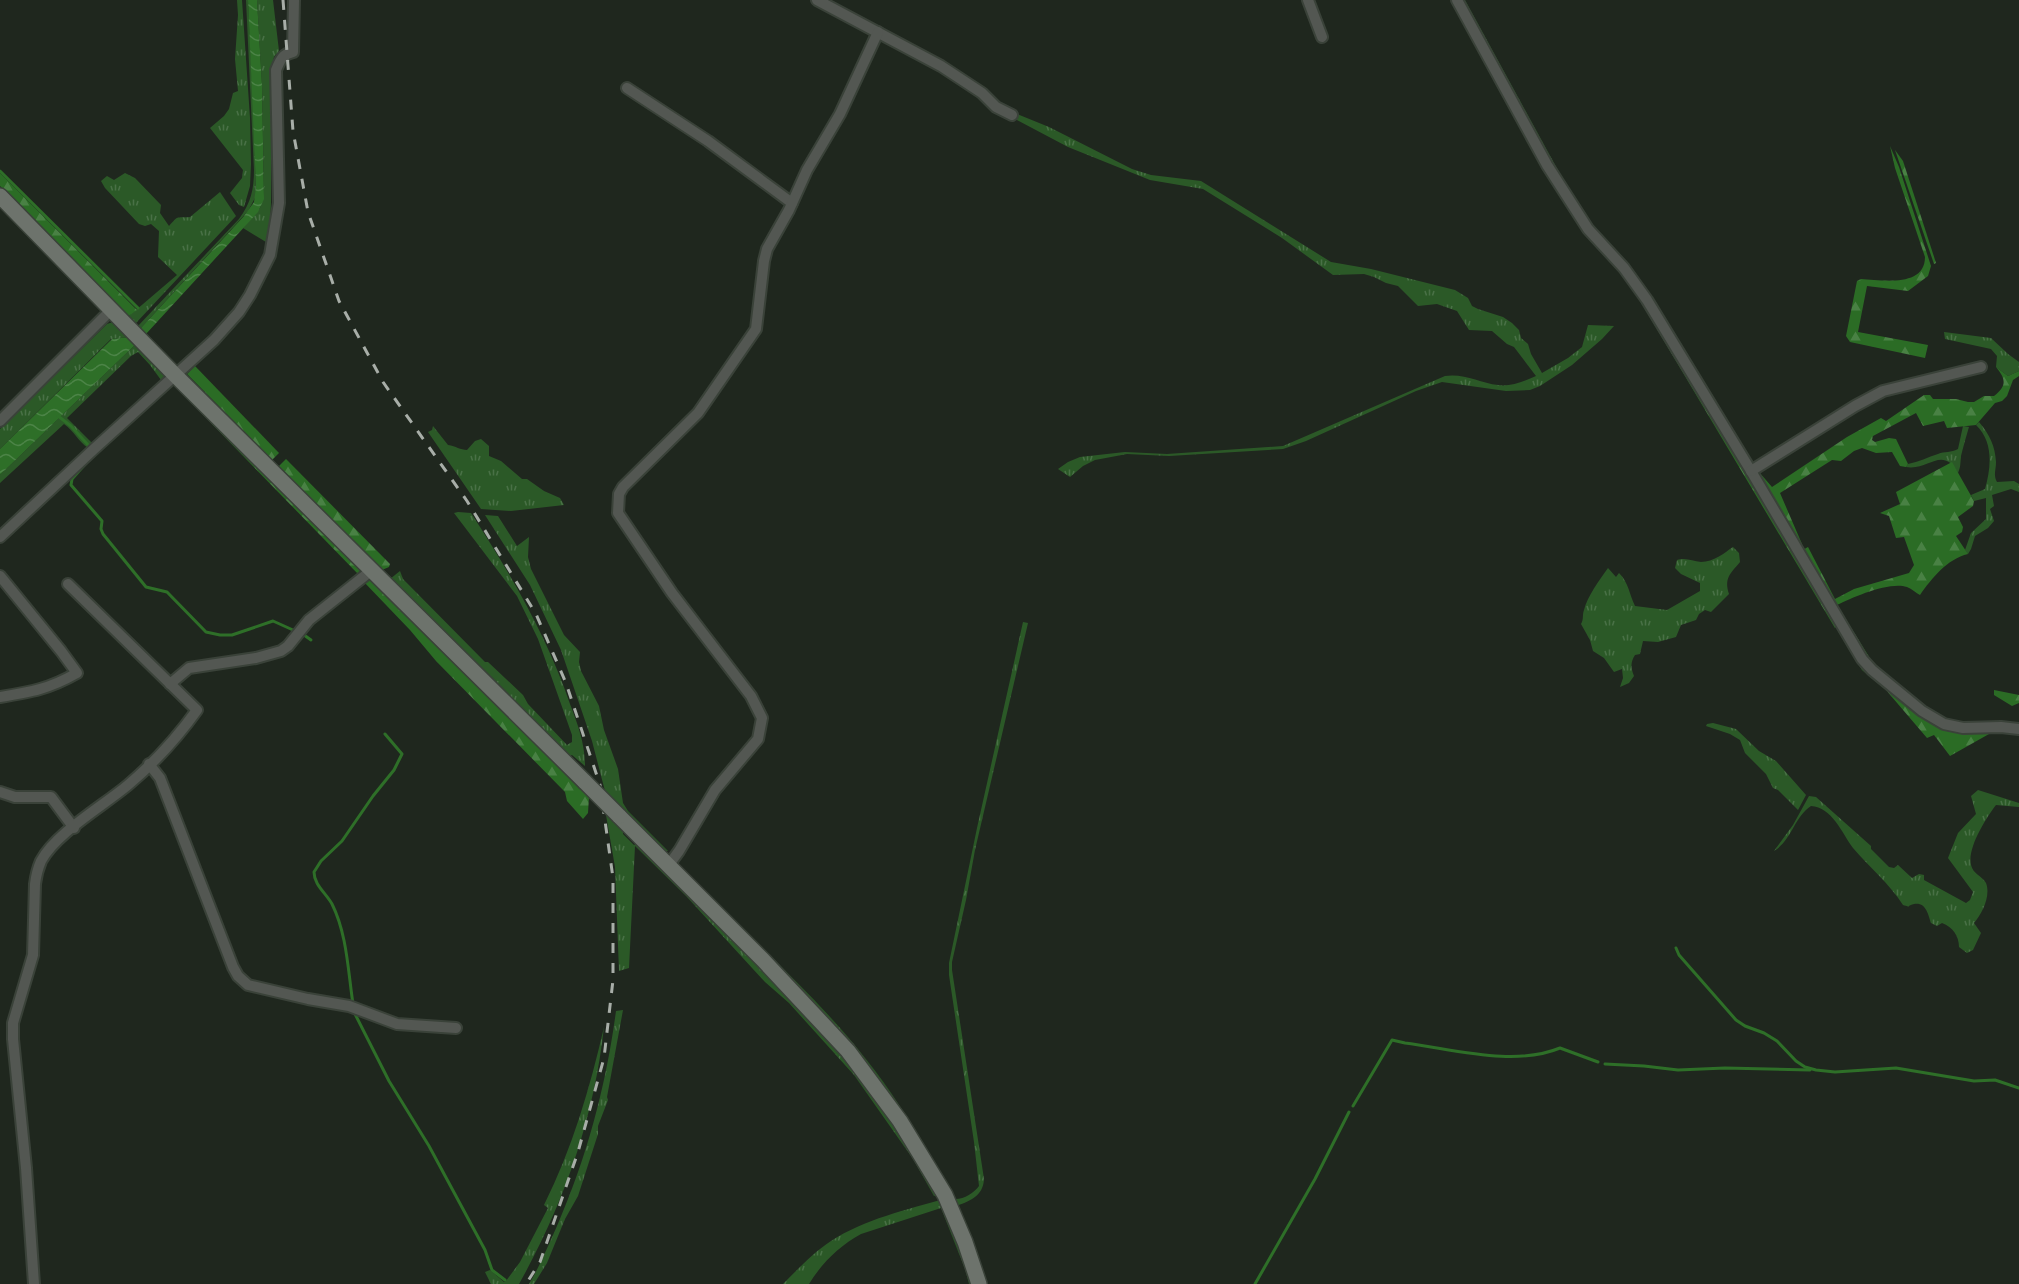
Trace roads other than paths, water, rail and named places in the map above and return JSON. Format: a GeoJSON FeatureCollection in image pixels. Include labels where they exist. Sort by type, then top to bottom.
{"type":"FeatureCollection","features":[{"type":"Feature","properties":{"kind":"main road"},"geometry":{"type":"LineString","coordinates":[[0,196],[175,375],[763,960],[832,1033],[886,1101],[945,1195],[965,1242],[979,1284]]}},
{"type":"Feature","properties":{"kind":"street"},"geometry":{"type":"LineString","coordinates":[[0,537],[214,340],[239,312],[259,279],[270,255],[279,203],[276,70],[281,58],[293,52],[294,0]]}},
{"type":"Feature","properties":{"kind":"street"},"geometry":{"type":"LineString","coordinates":[[817,0],[941,66],[982,93],[996,107],[1012,116]]}},
{"type":"Feature","properties":{"kind":"street"},"geometry":{"type":"LineString","coordinates":[[1308,0],[1322,37]]}},
{"type":"Feature","properties":{"kind":"street"},"geometry":{"type":"LineString","coordinates":[[1457,0],[1569,201],[1588,230],[1624,268],[1647,300],[1862,659],[1922,711],[1944,724],[1963,728],[2019,729]]}},
{"type":"Feature","properties":{"kind":"street"},"geometry":{"type":"LineString","coordinates":[[668,866],[715,790],[758,739],[761,734],[762,718],[752,696],[672,593],[626,526],[618,513],[619,495],[623,486],[698,413],[756,329],[767,249],[807,170],[840,114],[878,32]]}},
{"type":"Feature","properties":{"kind":"street"},"geometry":{"type":"LineString","coordinates":[[627,88],[708,141],[792,202]]}},
{"type":"Feature","properties":{"kind":"street"},"geometry":{"type":"LineString","coordinates":[[0,421],[112,309]]}},
{"type":"Feature","properties":{"kind":"street"},"geometry":{"type":"LineString","coordinates":[[1751,471],[1883,391],[1981,367]]}},
{"type":"Feature","properties":{"kind":"street"},"geometry":{"type":"LineString","coordinates":[[170,684],[189,668],[256,658],[281,651],[288,646],[309,620],[372,570]]}},
{"type":"Feature","properties":{"kind":"street"},"geometry":{"type":"LineString","coordinates":[[0,576],[62,651],[77,673],[60,683],[38,691],[0,697]]}},
{"type":"Feature","properties":{"kind":"street"},"geometry":{"type":"LineString","coordinates":[[34,1284],[13,1023],[33,955],[37,873],[48,851],[59,839],[129,784],[180,735],[197,710],[68,584]]}},
{"type":"Feature","properties":{"kind":"street"},"geometry":{"type":"LineString","coordinates":[[149,764],[160,778],[233,967],[243,981],[248,985],[358,1009],[397,1024],[456,1028]]}},
{"type":"Feature","properties":{"kind":"street"},"geometry":{"type":"LineString","coordinates":[[0,792],[15,797],[51,797],[74,828]]}},
{"type":"Feature","properties":{"kind":"water"},"geometry":{"type":"Polygon","coordinates":[[[248,0],[257,0],[262,85],[264,199],[258,212],[146,334],[140,329],[244,216],[254,202],[256,187],[248,0]]]}},
{"type":"Feature","properties":{"kind":"water"},"geometry":{"type":"Polygon","coordinates":[[[130,337],[136,344],[0,475],[0,449],[112,339],[130,337]]]}},
{"type":"Feature","properties":{"kind":"waterway"},"geometry":{"type":"LineString","coordinates":[[0,171],[138,308]]}},
{"type":"Feature","properties":{"kind":"waterway"},"geometry":{"type":"LineString","coordinates":[[58,416],[71,426],[89,446]]}},
{"type":"Feature","properties":{"kind":"waterway"},"geometry":{"type":"LineString","coordinates":[[87,462],[72,479],[71,485],[102,521],[103,534],[146,587],[167,592],[206,632],[232,635],[273,621],[293,630]]}},
{"type":"Feature","properties":{"kind":"waterway"},"geometry":{"type":"LineString","coordinates":[[304,635],[311,640]]}},
{"type":"Feature","properties":{"kind":"waterway"},"geometry":{"type":"LineString","coordinates":[[353,1004],[341,928],[332,904],[318,885],[314,872],[321,861],[342,841],[394,770],[402,754],[385,734]]}},
{"type":"Feature","properties":{"kind":"waterway"},"geometry":{"type":"LineString","coordinates":[[1676,948],[1679,955],[1736,1020],[1777,1041],[1805,1067],[1835,1072],[1896,1068],[1974,1081],[1995,1080],[2019,1088]]}},
{"type":"Feature","properties":{"kind":"waterway"},"geometry":{"type":"LineString","coordinates":[[354,1012],[389,1081],[429,1146],[485,1250],[492,1270],[505,1280]]}},
{"type":"Feature","properties":{"kind":"waterway"},"geometry":{"type":"LineString","coordinates":[[1353,1106],[1392,1040],[1483,1055],[1503,1056],[1523,1056],[1560,1048],[1598,1062]]}},
{"type":"Feature","properties":{"kind":"waterway"},"geometry":{"type":"LineString","coordinates":[[1605,1064],[1678,1070],[1725,1068],[1810,1070]]}},
{"type":"Feature","properties":{"kind":"waterway"},"geometry":{"type":"LineString","coordinates":[[1255,1284],[1315,1179],[1349,1112]]}},
{"type":"Feature","properties":{"kind":"railway"},"geometry":{"type":"LineString","coordinates":[[283,0],[293,131],[308,212],[339,301],[383,382],[467,501],[536,614],[566,683],[600,785],[613,878],[613,980],[604,1058],[578,1152],[540,1262],[526,1284]]}}]}
